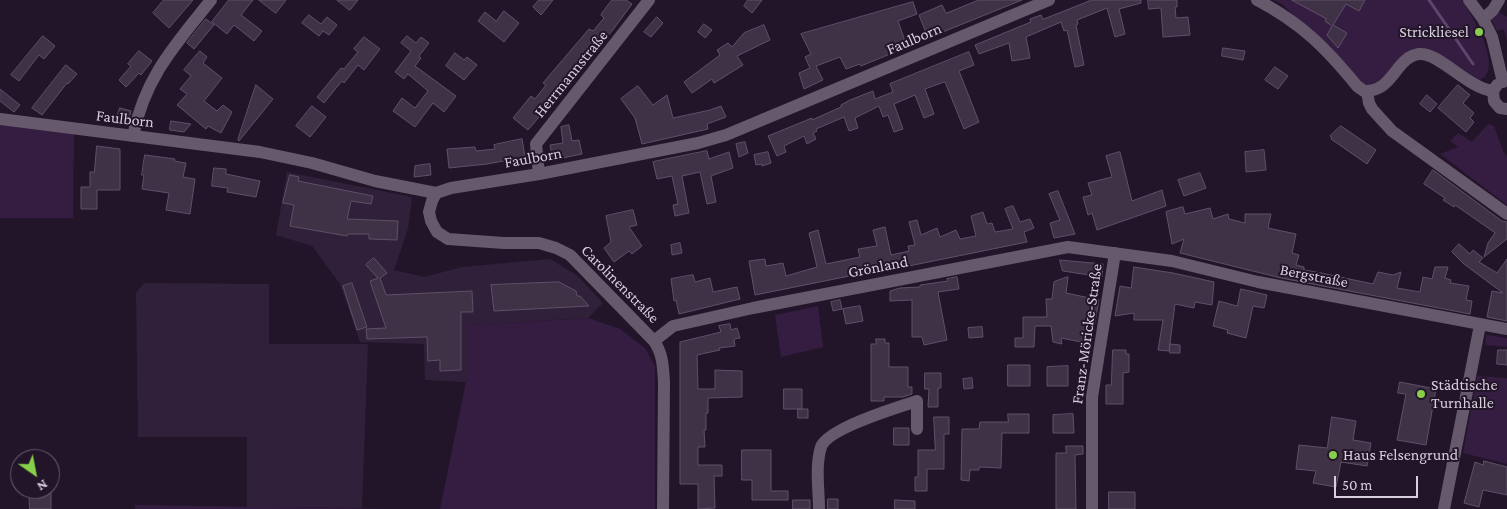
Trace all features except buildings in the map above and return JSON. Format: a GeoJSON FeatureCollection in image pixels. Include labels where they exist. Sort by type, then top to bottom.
{"type":"FeatureCollection","features":[{"type":"Feature","properties":{"kind":"street"},"geometry":{"type":"LineString","coordinates":[[133,136],[141,104],[151,81],[171,50],[211,0]]}},
{"type":"Feature","properties":{"kind":"street","name":"Herrmannstraße"},"geometry":{"type":"LineString","coordinates":[[539,174],[536,144],[649,0]]}},
{"type":"Feature","properties":{"kind":"street","name":"Faulborn"},"geometry":{"type":"LineString","coordinates":[[0,119],[260,152],[312,163],[375,181],[436,193],[451,188],[539,174],[698,143],[726,135],[1049,0]]}},
{"type":"Feature","properties":{"kind":"street"},"geometry":{"type":"LineString","coordinates":[[1257,0],[1300,26],[1323,46],[1361,90],[1367,91],[1381,87],[1388,82],[1406,60],[1417,54],[1427,54],[1476,87],[1493,92]]}},
{"type":"Feature","properties":{"kind":"street"},"geometry":{"type":"LineString","coordinates":[[1469,0],[1483,19],[1492,37],[1505,82],[1498,84],[1492,98],[1500,108],[1507,109],[1507,118]]}},
{"type":"Feature","properties":{"kind":"street"},"geometry":{"type":"LineString","coordinates":[[1483,19],[1493,10],[1499,0]]}},
{"type":"Feature","properties":{"kind":"street"},"geometry":{"type":"LineString","coordinates":[[1367,91],[1372,109],[1392,131],[1507,214]]}},
{"type":"Feature","properties":{"kind":"street","name":"Carolinenstraße"},"geometry":{"type":"LineString","coordinates":[[436,193],[430,212],[431,221],[437,232],[448,239],[504,243],[539,243],[570,255],[660,349],[664,375],[664,509]]}},
{"type":"Feature","properties":{"kind":"street","name":"Grönland"},"geometry":{"type":"LineString","coordinates":[[654,341],[672,326],[1068,246],[1115,253]]}},
{"type":"Feature","properties":{"kind":"street","name":"Bergstraße"},"geometry":{"type":"LineString","coordinates":[[1115,253],[1172,261],[1258,282],[1507,329]]}},
{"type":"Feature","properties":{"kind":"street","name":"Franz-Möricke-Straße"},"geometry":{"type":"LineString","coordinates":[[1092,509],[1092,397],[1115,253]]}},
{"type":"Feature","properties":{"kind":"street"},"geometry":{"type":"LineString","coordinates":[[1444,509],[1480,325]]}},
{"type":"Feature","properties":{"kind":"street"},"geometry":{"type":"LineString","coordinates":[[819,509],[819,458],[822,445],[829,436],[886,410],[917,401],[917,429]]}},
{"type":"Feature","properties":{"kind":"shaded area"},"geometry":{"type":"Polygon","coordinates":[[[1274,0],[1462,0],[1485,44],[1489,68],[1485,76],[1477,81],[1417,49],[1402,55],[1388,78],[1369,86],[1361,82],[1282,4],[1274,0]]]}},
{"type":"Feature","properties":{"kind":"shaded area"},"geometry":{"type":"Polygon","coordinates":[[[1499,12],[1507,17],[1507,41],[1504,29],[1497,31],[1491,19],[1499,12]]]}},
{"type":"Feature","properties":{"kind":"shaded area"},"geometry":{"type":"Polygon","coordinates":[[[0,119],[74,129],[73,218],[0,218],[0,119]]]}},
{"type":"Feature","properties":{"kind":"shaded area"},"geometry":{"type":"Polygon","coordinates":[[[1488,124],[1494,126],[1503,151],[1507,156],[1507,205],[1440,154],[1458,147],[1450,141],[1458,133],[1472,142],[1488,124]]]}},
{"type":"Feature","properties":{"kind":"shaded area"},"geometry":{"type":"Polygon","coordinates":[[[287,172],[412,197],[408,229],[394,270],[424,277],[462,267],[550,259],[578,276],[603,303],[588,318],[468,325],[468,372],[466,382],[425,380],[424,344],[360,342],[340,284],[312,246],[276,235],[287,172]]]}},
{"type":"Feature","properties":{"kind":"shaded area"},"geometry":{"type":"Polygon","coordinates":[[[144,283],[269,284],[269,344],[368,344],[362,508],[247,507],[247,437],[138,437],[136,293],[144,283]]]}},
{"type":"Feature","properties":{"kind":"shaded area"},"geometry":{"type":"Polygon","coordinates":[[[818,306],[823,347],[781,357],[775,315],[818,306]]]}},
{"type":"Feature","properties":{"kind":"shaded area"},"geometry":{"type":"Polygon","coordinates":[[[588,318],[620,329],[645,348],[655,366],[655,509],[440,509],[468,372],[468,325],[588,318]]]}},
{"type":"Feature","properties":{"kind":"shaded area"},"geometry":{"type":"Polygon","coordinates":[[[1486,335],[1507,338],[1507,347],[1485,345],[1486,335]]]}},
{"type":"Feature","properties":{"kind":"shaded area"},"geometry":{"type":"Polygon","coordinates":[[[1477,376],[1507,378],[1507,464],[1463,453],[1477,376]]]}},
{"type":"Feature","properties":{"kind":"shaded area"},"geometry":{"type":"Polygon","coordinates":[[[135,505],[394,509],[135,509],[135,505]]]}},
{"type":"Feature","properties":{"kind":"waterway"},"geometry":{"type":"LineString","coordinates":[[1429,0],[1473,64]]}},
{"type":"Feature","properties":{"kind":"place","name":"Strickliesel"},"geometry":{"type":"Point","coordinates":[1479,32]}},
{"type":"Feature","properties":{"kind":"place","name":"Städtische Turnhalle"},"geometry":{"type":"Point","coordinates":[1421,394]}},
{"type":"Feature","properties":{"kind":"place","name":"Haus Felsengrund"},"geometry":{"type":"Point","coordinates":[1333,455]}}]}
